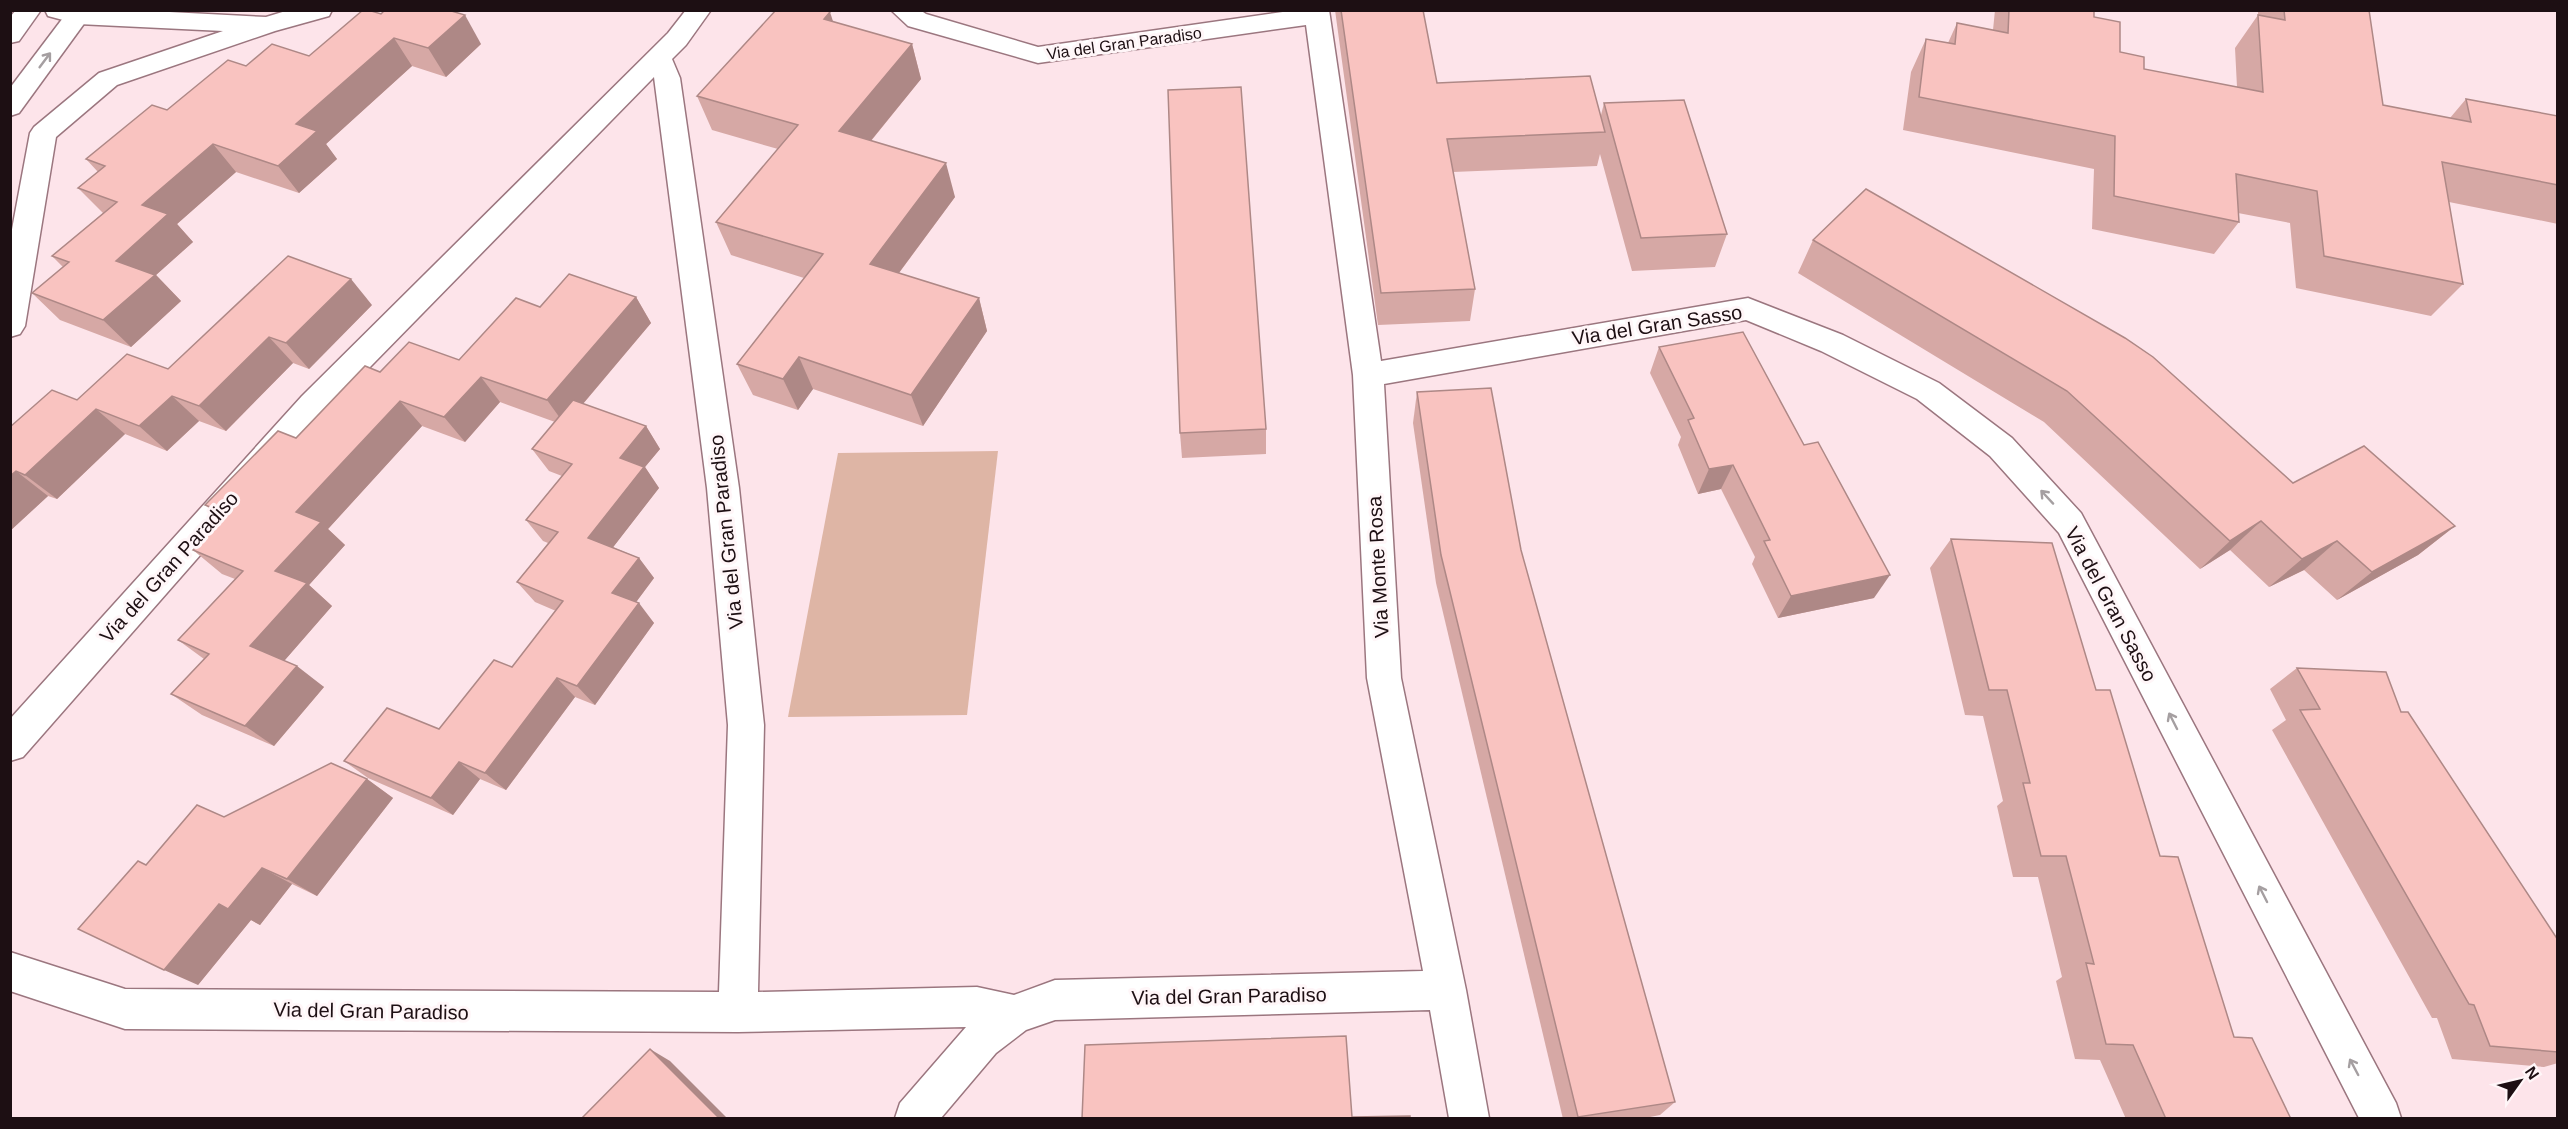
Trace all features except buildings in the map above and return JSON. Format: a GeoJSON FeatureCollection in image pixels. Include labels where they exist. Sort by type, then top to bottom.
{"type":"FeatureCollection","features":[{"type":"Feature","properties":{"kind":"street"},"geometry":{"type":"LineString","coordinates":[[10,35],[29,10]]}},
{"type":"Feature","properties":{"kind":"street"},"geometry":{"type":"LineString","coordinates":[[10,326],[43,133],[108,80],[266,25],[320,10]]}},
{"type":"Feature","properties":{"kind":"street","name":"Via del Gran Paradiso"},"geometry":{"type":"LineString","coordinates":[[10,746],[313,405],[677,39],[699,10]]}},
{"type":"Feature","properties":{"kind":"street","name":"Via del Gran Paradiso"},"geometry":{"type":"LineString","coordinates":[[903,10],[917,20],[1038,55],[1316,13]]}},
{"type":"Feature","properties":{"kind":"street"},"geometry":{"type":"LineString","coordinates":[[10,107],[73,12],[266,25]]}},
{"type":"Feature","properties":{"kind":"street","name":"Via Monte Rosa"},"geometry":{"type":"LineString","coordinates":[[1316,13],[1368,375],[1384,678],[1446,990],[1469,1119]]}},
{"type":"Feature","properties":{"kind":"street","name":"Via del Gran Paradiso"},"geometry":{"type":"LineString","coordinates":[[658,57],[667,78],[722,476],[746,724],[738,1012]]}},
{"type":"Feature","properties":{"kind":"street","name":"Via del Gran Sasso"},"geometry":{"type":"LineString","coordinates":[[1368,375],[1748,309],[1832,343],[1928,391],[2001,447],[2070,523],[2381,1119]]}},
{"type":"Feature","properties":{"kind":"street","name":"Via del Gran Paradiso"},"geometry":{"type":"LineString","coordinates":[[10,971],[125,1009],[738,1012],[977,1007],[1014,1015]]}},
{"type":"Feature","properties":{"kind":"street","name":"Via del Gran Paradiso"},"geometry":{"type":"LineString","coordinates":[[915,1119],[982,1039],[1014,1015],[1055,1000],[1446,990]]}},
{"type":"Feature","properties":{"kind":"shaded area"},"geometry":{"type":"Polygon","coordinates":[[[998,451],[967,715],[788,717],[838,453],[998,451]]]}}]}
